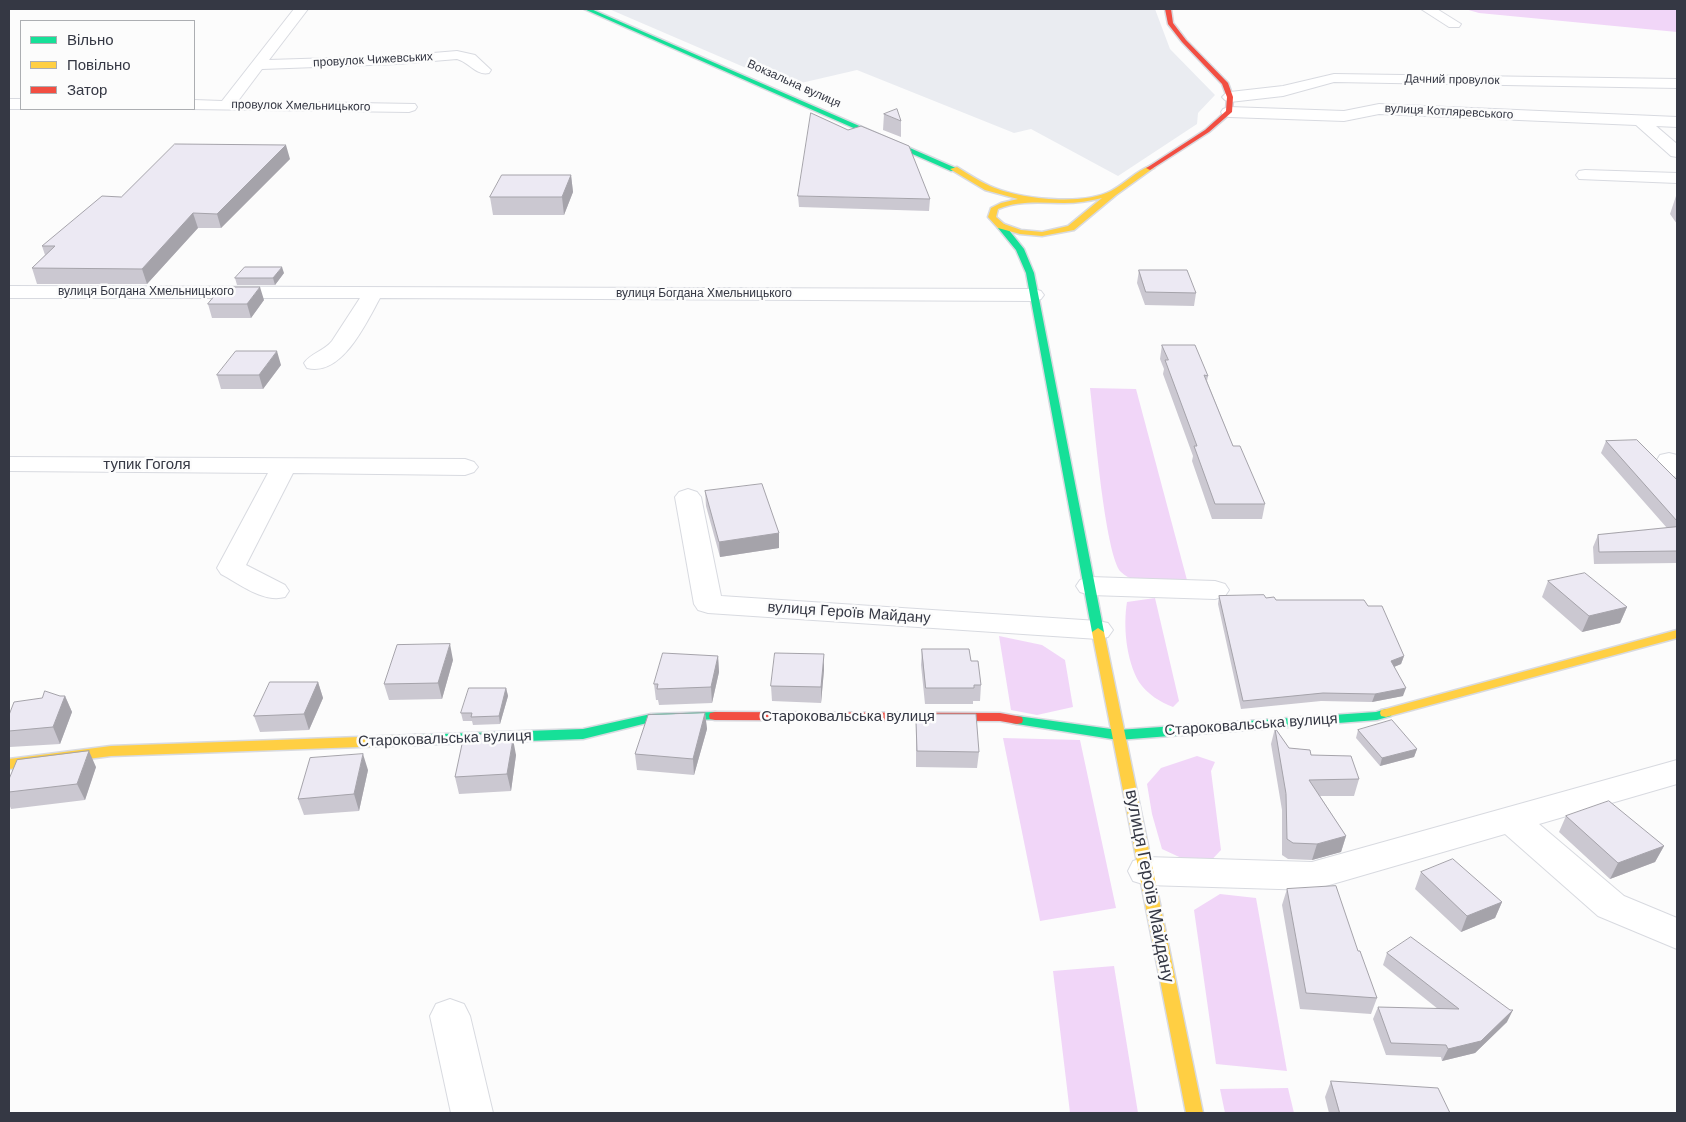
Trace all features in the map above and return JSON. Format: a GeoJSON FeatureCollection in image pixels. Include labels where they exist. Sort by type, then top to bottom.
{"type":"FeatureCollection","features":[{"type":"Feature","properties":{"kind":"street"},"geometry":{"type":"LineString","coordinates":[[227,105],[301,9]]}},
{"type":"Feature","properties":{"kind":"street","name":"Вокзальна вулиця"},"geometry":{"type":"LineString","coordinates":[[587,9],[966,174],[988,188],[1033,200]]}},
{"type":"Feature","properties":{"kind":"street"},"geometry":{"type":"LineString","coordinates":[[1052,245],[1112,193],[1207,131],[1229,104],[1226,83],[1184,42],[1170,23],[1168,9]]}},
{"type":"Feature","properties":{"kind":"street"},"geometry":{"type":"LineString","coordinates":[[1428,9],[1454,24]]}},
{"type":"Feature","properties":{"kind":"street","name":"провулок Чижевських"},"geometry":{"type":"LineString","coordinates":[[258,65],[397,60],[458,55],[470,58],[484,70]]}},
{"type":"Feature","properties":{"kind":"street","name":"Дачний провулок"},"geometry":{"type":"LineString","coordinates":[[1229,104],[1334,78],[1677,84]]}},
{"type":"Feature","properties":{"kind":"street","name":"вулиця Котляревського"},"geometry":{"type":"LineString","coordinates":[[1229,104],[1344,116],[1379,109],[1677,122]]}},
{"type":"Feature","properties":{"kind":"street","name":"провулок Хмельницького"},"geometry":{"type":"LineString","coordinates":[[195,105],[409,107]]}},
{"type":"Feature","properties":{"kind":"street"},"geometry":{"type":"LineString","coordinates":[[1641,121],[1677,152]]}},
{"type":"Feature","properties":{"kind":"street"},"geometry":{"type":"LineString","coordinates":[[1585,175],[1677,178]]}},
{"type":"Feature","properties":{"kind":"street"},"geometry":{"type":"LineString","coordinates":[[988,188],[994,196],[995,208],[1008,202],[1082,200],[1112,193]]}},
{"type":"Feature","properties":{"kind":"street"},"geometry":{"type":"LineString","coordinates":[[1033,200],[1068,207],[1074,211],[1074,224]]}},
{"type":"Feature","properties":{"kind":"street","name":"вулиця Героїв Майдану"},"geometry":{"type":"LineString","coordinates":[[995,208],[992,217],[1002,226],[1020,249],[1030,273],[1118,735],[1195,1113]]}},
{"type":"Feature","properties":{"kind":"street"},"geometry":{"type":"LineString","coordinates":[[1002,226],[1020,232],[1042,234],[1074,224]]}},
{"type":"Feature","properties":{"kind":"street"},"geometry":{"type":"LineString","coordinates":[[1030,273],[1041,259]]}},
{"type":"Feature","properties":{"kind":"street","name":"вулиця Богдана Хмельницького"},"geometry":{"type":"LineString","coordinates":[[9,292],[1034,295]]}},
{"type":"Feature","properties":{"kind":"street"},"geometry":{"type":"LineString","coordinates":[[315,364],[335,352],[341,345],[374,292]]}},
{"type":"Feature","properties":{"kind":"street","name":"тупик Гоголя"},"geometry":{"type":"LineString","coordinates":[[9,464],[465,466]]}},
{"type":"Feature","properties":{"kind":"street"},"geometry":{"type":"LineString","coordinates":[[275,591],[231,568],[285,465]]}},
{"type":"Feature","properties":{"kind":"street","name":"вулиця Героїв Майдану"},"geometry":{"type":"LineString","coordinates":[[688,497],[708,604],[1098,630]]}},
{"type":"Feature","properties":{"kind":"street"},"geometry":{"type":"LineString","coordinates":[[1090,586],[1215,590]]}},
{"type":"Feature","properties":{"kind":"street","name":"Староковальська вулиця"},"geometry":{"type":"LineString","coordinates":[[9,764],[111,751],[583,734],[651,718],[694,716],[1000,717],[1118,735],[1377,716],[1677,634]]}},
{"type":"Feature","properties":{"kind":"street"},"geometry":{"type":"LineString","coordinates":[[1146,871],[1312,876],[1677,772]]}},
{"type":"Feature","properties":{"kind":"street"},"geometry":{"type":"LineString","coordinates":[[1511,819],[1611,906],[1677,934]]}},
{"type":"Feature","properties":{"kind":"street"},"geometry":{"type":"LineString","coordinates":[[450,1016],[472,1113]]}},
{"type":"Feature","properties":{"kind":"shaded area"},"geometry":{"type":"Polygon","coordinates":[[[609,9],[1155,9],[1170,49],[1215,95],[1198,113],[1197,124],[1118,176],[1031,129],[1014,133],[857,70],[788,86],[609,9]]]}},
{"type":"Feature","properties":{"kind":"shaded area"},"geometry":{"type":"Polygon","coordinates":[[[1465,9],[1677,9],[1677,32],[1479,13],[1465,9]]]}},
{"type":"Feature","properties":{"kind":"shaded area"},"geometry":{"type":"Polygon","coordinates":[[[1090,388],[1136,389],[1187,580],[1144,582],[1135,580],[1121,572],[1115,561],[1105,515],[1090,388]]]}},
{"type":"Feature","properties":{"kind":"shaded area"},"geometry":{"type":"Polygon","coordinates":[[[1155,598],[1179,701],[1173,707],[1154,697],[1139,682],[1128,653],[1125,622],[1127,602],[1155,598]]]}},
{"type":"Feature","properties":{"kind":"shaded area"},"geometry":{"type":"Polygon","coordinates":[[[999,636],[1042,645],[1065,660],[1073,707],[1037,715],[1011,710],[999,636]]]}},
{"type":"Feature","properties":{"kind":"shaded area"},"geometry":{"type":"Polygon","coordinates":[[[1003,738],[1080,740],[1116,908],[1040,921],[1003,738]]]}},
{"type":"Feature","properties":{"kind":"shaded area"},"geometry":{"type":"Polygon","coordinates":[[[1197,756],[1215,762],[1211,771],[1221,850],[1206,866],[1190,862],[1162,849],[1152,814],[1147,784],[1161,768],[1197,756]]]}},
{"type":"Feature","properties":{"kind":"shaded area"},"geometry":{"type":"Polygon","coordinates":[[[1220,894],[1256,898],[1287,1071],[1216,1064],[1194,910],[1220,894]]]}},
{"type":"Feature","properties":{"kind":"shaded area"},"geometry":{"type":"Polygon","coordinates":[[[1114,966],[1138,1113],[1070,1113],[1053,971],[1114,966]]]}},
{"type":"Feature","properties":{"kind":"shaded area"},"geometry":{"type":"Polygon","coordinates":[[[1288,1088],[1294,1113],[1225,1113],[1220,1089],[1288,1088]]]}},
{"type":"Feature","properties":{"kind":"building"},"geometry":{"type":"Polygon","coordinates":[[[897,109],[901,121],[884,114],[897,109]]]}},
{"type":"Feature","properties":{"kind":"building"},"geometry":{"type":"Polygon","coordinates":[[[811,113],[848,130],[861,126],[909,146],[930,199],[798,196],[811,113]]]}},
{"type":"Feature","properties":{"kind":"building"},"geometry":{"type":"Polygon","coordinates":[[[175,144],[286,145],[217,214],[193,213],[142,269],[32,268],[55,246],[42,246],[102,196],[121,197],[175,144]]]}},
{"type":"Feature","properties":{"kind":"building"},"geometry":{"type":"Polygon","coordinates":[[[502,175],[571,175],[562,197],[490,197],[502,175]]]}},
{"type":"Feature","properties":{"kind":"building"},"geometry":{"type":"Polygon","coordinates":[[[245,267],[282,267],[273,278],[235,278],[245,267]]]}},
{"type":"Feature","properties":{"kind":"building"},"geometry":{"type":"Polygon","coordinates":[[[1139,270],[1187,270],[1196,293],[1146,292],[1139,270]]]}},
{"type":"Feature","properties":{"kind":"building"},"geometry":{"type":"Polygon","coordinates":[[[222,287],[260,287],[247,304],[208,304],[222,287]]]}},
{"type":"Feature","properties":{"kind":"building"},"geometry":{"type":"Polygon","coordinates":[[[1162,345],[1195,345],[1208,376],[1204,375],[1233,446],[1240,446],[1265,504],[1215,504],[1194,446],[1197,446],[1165,360],[1168,360],[1162,345]]]}},
{"type":"Feature","properties":{"kind":"building"},"geometry":{"type":"Polygon","coordinates":[[[236,351],[277,351],[259,375],[217,375],[236,351]]]}},
{"type":"Feature","properties":{"kind":"building"},"geometry":{"type":"Polygon","coordinates":[[[1637,440],[1677,480],[1677,521],[1606,441],[1637,440]]]}},
{"type":"Feature","properties":{"kind":"building"},"geometry":{"type":"Polygon","coordinates":[[[762,484],[779,533],[719,542],[705,491],[762,484]]]}},
{"type":"Feature","properties":{"kind":"building"},"geometry":{"type":"Polygon","coordinates":[[[1677,527],[1677,551],[1599,552],[1598,535],[1677,527]]]}},
{"type":"Feature","properties":{"kind":"building"},"geometry":{"type":"Polygon","coordinates":[[[1585,573],[1627,607],[1589,616],[1548,581],[1585,573]]]}},
{"type":"Feature","properties":{"kind":"building"},"geometry":{"type":"Polygon","coordinates":[[[1264,595],[1266,598],[1274,597],[1276,600],[1364,600],[1368,606],[1382,606],[1404,656],[1391,661],[1406,688],[1375,694],[1323,693],[1243,701],[1219,596],[1264,595]]]}},
{"type":"Feature","properties":{"kind":"building"},"geometry":{"type":"Polygon","coordinates":[[[450,644],[438,683],[384,684],[397,645],[450,644]]]}},
{"type":"Feature","properties":{"kind":"building"},"geometry":{"type":"Polygon","coordinates":[[[922,649],[969,649],[971,661],[978,661],[981,685],[974,685],[974,688],[926,688],[922,649]]]}},
{"type":"Feature","properties":{"kind":"building"},"geometry":{"type":"Polygon","coordinates":[[[663,653],[718,656],[711,687],[657,689],[658,684],[654,684],[663,653]]]}},
{"type":"Feature","properties":{"kind":"building"},"geometry":{"type":"Polygon","coordinates":[[[775,653],[824,654],[821,687],[771,686],[775,653]]]}},
{"type":"Feature","properties":{"kind":"building"},"geometry":{"type":"Polygon","coordinates":[[[270,682],[318,682],[304,714],[254,716],[270,682]]]}},
{"type":"Feature","properties":{"kind":"building"},"geometry":{"type":"Polygon","coordinates":[[[469,688],[506,688],[499,716],[471,717],[472,713],[461,713],[469,688]]]}},
{"type":"Feature","properties":{"kind":"building"},"geometry":{"type":"Polygon","coordinates":[[[45,691],[65,696],[53,727],[9,731],[9,715],[14,702],[42,698],[45,691]]]}},
{"type":"Feature","properties":{"kind":"building"},"geometry":{"type":"Polygon","coordinates":[[[705,713],[693,759],[635,754],[648,715],[705,713]]]}},
{"type":"Feature","properties":{"kind":"building"},"geometry":{"type":"Polygon","coordinates":[[[929,714],[976,714],[979,752],[917,751],[916,722],[929,722],[929,714]]]}},
{"type":"Feature","properties":{"kind":"building"},"geometry":{"type":"Polygon","coordinates":[[[1392,720],[1417,749],[1382,758],[1358,730],[1392,720]]]}},
{"type":"Feature","properties":{"kind":"building"},"geometry":{"type":"Polygon","coordinates":[[[1275,728],[1289,748],[1310,750],[1311,755],[1351,756],[1359,779],[1309,780],[1346,836],[1317,844],[1293,843],[1287,839],[1286,794],[1275,728]]]}},
{"type":"Feature","properties":{"kind":"building"},"geometry":{"type":"Polygon","coordinates":[[[490,734],[489,740],[513,739],[507,774],[455,777],[464,735],[490,734]]]}},
{"type":"Feature","properties":{"kind":"building"},"geometry":{"type":"Polygon","coordinates":[[[89,751],[77,784],[9,792],[9,779],[17,760],[89,751]]]}},
{"type":"Feature","properties":{"kind":"building"},"geometry":{"type":"Polygon","coordinates":[[[363,754],[354,794],[298,799],[310,758],[363,754]]]}},
{"type":"Feature","properties":{"kind":"building"},"geometry":{"type":"Polygon","coordinates":[[[1609,801],[1664,846],[1618,863],[1566,816],[1609,801]]]}},
{"type":"Feature","properties":{"kind":"building"},"geometry":{"type":"Polygon","coordinates":[[[1453,859],[1502,902],[1467,916],[1421,872],[1453,859]]]}},
{"type":"Feature","properties":{"kind":"building"},"geometry":{"type":"Polygon","coordinates":[[[1336,886],[1358,951],[1360,951],[1377,998],[1306,993],[1287,889],[1336,886]]]}},
{"type":"Feature","properties":{"kind":"building"},"geometry":{"type":"Polygon","coordinates":[[[1411,937],[1510,1010],[1513,1010],[1481,1041],[1448,1049],[1446,1045],[1391,1043],[1378,1007],[1459,1009],[1387,953],[1411,937]]]}},
{"type":"Feature","properties":{"kind":"building"},"geometry":{"type":"Polygon","coordinates":[[[1331,1081],[1438,1088],[1450,1113],[1340,1113],[1331,1081]]]}},
{"type":"Feature","properties":{"kind":"traffic: fast"},"geometry":{"type":"LineString","coordinates":[[587,9],[954,169]]}},
{"type":"Feature","properties":{"kind":"traffic: fast"},"geometry":{"type":"LineString","coordinates":[[1001,226],[1020,249],[1030,273],[1098,632]]}},
{"type":"Feature","properties":{"kind":"traffic: fast"},"geometry":{"type":"LineString","coordinates":[[1017,720],[1118,735],[1377,716],[1386,713]]}},
{"type":"Feature","properties":{"kind":"traffic: fast"},"geometry":{"type":"LineString","coordinates":[[415,740],[583,734],[651,718],[715,716]]}},
{"type":"Feature","properties":{"kind":"traffic: slow"},"geometry":{"type":"LineString","coordinates":[[1113,193],[1095,198],[1076,200],[1012,202],[995,208],[992,217],[1001,226],[1020,232],[1042,234],[1071,228],[1113,193],[1150,168]]}},
{"type":"Feature","properties":{"kind":"traffic: slow"},"geometry":{"type":"LineString","coordinates":[[954,169],[988,188],[1027,199]]}},
{"type":"Feature","properties":{"kind":"traffic: slow"},"geometry":{"type":"LineString","coordinates":[[1098,632],[1195,1113]]}},
{"type":"Feature","properties":{"kind":"traffic: slow"},"geometry":{"type":"LineString","coordinates":[[1386,713],[1677,634]]}},
{"type":"Feature","properties":{"kind":"traffic: slow"},"geometry":{"type":"LineString","coordinates":[[9,764],[111,751],[415,740]]}},
{"type":"Feature","properties":{"kind":"traffic: jam"},"geometry":{"type":"LineString","coordinates":[[1150,168],[1207,131],[1229,112],[1230,97],[1225,83],[1184,41],[1170,23],[1168,9]]}},
{"type":"Feature","properties":{"kind":"traffic: jam"},"geometry":{"type":"LineString","coordinates":[[715,716],[1000,717],[1017,720]]}}]}
